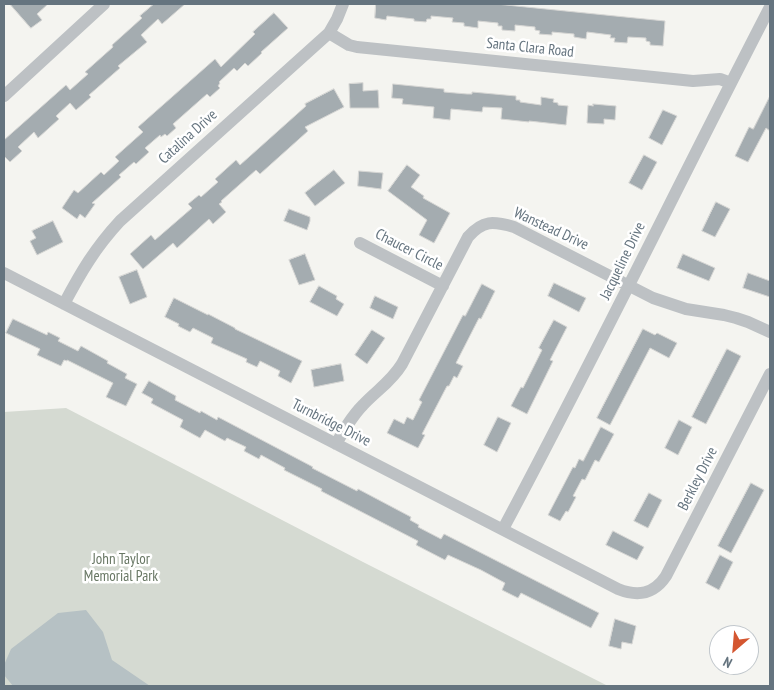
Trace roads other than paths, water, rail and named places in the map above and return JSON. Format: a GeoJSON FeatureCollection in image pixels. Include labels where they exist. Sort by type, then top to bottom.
{"type":"FeatureCollection","features":[{"type":"Feature","properties":{"kind":"street"},"geometry":{"type":"LineString","coordinates":[[4,96],[104,4]]}},
{"type":"Feature","properties":{"kind":"street","name":"Catalina Drive"},"geometry":{"type":"LineString","coordinates":[[64,304],[82,269],[95,250],[120,221],[329,33],[343,4]]}},
{"type":"Feature","properties":{"kind":"street","name":"Jacqueline Drive"},"geometry":{"type":"LineString","coordinates":[[503,529],[629,286],[770,7]]}},
{"type":"Feature","properties":{"kind":"street","name":"Santa Clara Road"},"geometry":{"type":"LineString","coordinates":[[329,33],[349,45],[357,47],[693,80],[720,79],[731,83]]}},
{"type":"Feature","properties":{"kind":"street","name":"Wanstead Drive"},"geometry":{"type":"LineString","coordinates":[[336,444],[358,411],[397,373],[468,237],[474,230],[491,222],[499,222],[514,227],[653,298],[686,310],[736,318],[770,332]]}},
{"type":"Feature","properties":{"kind":"street","name":"Chaucer Circle"},"geometry":{"type":"LineString","coordinates":[[360,243],[442,286]]}},
{"type":"Feature","properties":{"kind":"street","name":"Turnbridge Drive"},"geometry":{"type":"LineString","coordinates":[[4,273],[618,589],[633,593],[646,592]]}},
{"type":"Feature","properties":{"kind":"street","name":"Berkley Drive"},"geometry":{"type":"LineString","coordinates":[[646,592],[657,586],[666,576],[770,374]]}},
{"type":"Feature","properties":{"kind":"park label","name":"John Taylor Memorial Park"},"geometry":{"type":"Point","coordinates":[121,568]}}]}
